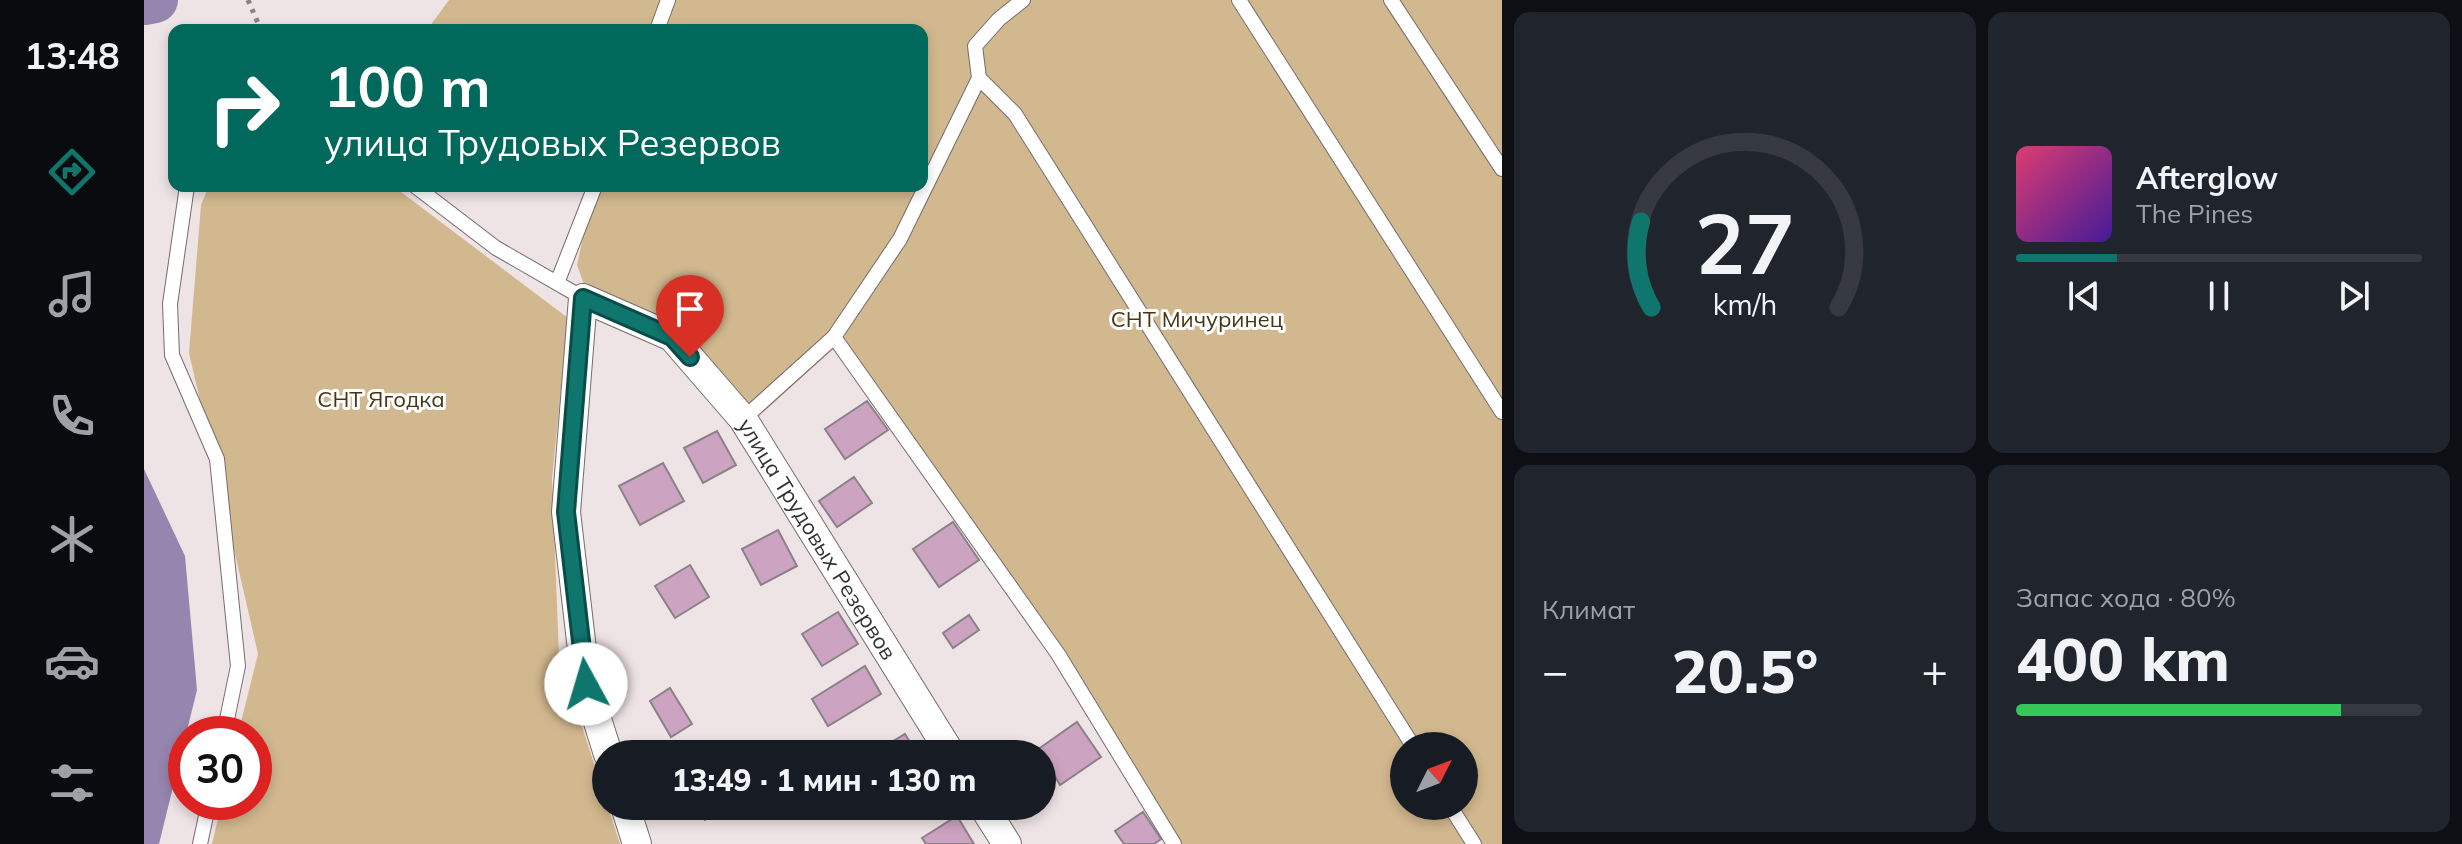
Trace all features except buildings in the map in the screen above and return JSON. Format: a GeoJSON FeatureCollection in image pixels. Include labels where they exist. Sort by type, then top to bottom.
{"type":"FeatureCollection","features":[{"type":"Feature","properties":{"kind":"street","name":"улица Трудовых Резервов"},"geometry":{"type":"LineString","coordinates":[[583,298],[672,337],[743,419],[942,740]]}},
{"type":"Feature","properties":{"kind":"street"},"geometry":{"type":"LineString","coordinates":[[583,298],[566,512],[586,684],[604,740]]}},
{"type":"Feature","properties":{"kind":"street"},"geometry":{"type":"LineString","coordinates":[[629,820],[637,844]]}},
{"type":"Feature","properties":{"kind":"street"},"geometry":{"type":"LineString","coordinates":[[992,820],[1007,844]]}},
{"type":"Feature","properties":{"kind":"lane"},"geometry":{"type":"LineString","coordinates":[[659,24],[668,0]]}},
{"type":"Feature","properties":{"kind":"lane"},"geometry":{"type":"LineString","coordinates":[[928,182],[979,78],[975,46],[999,19],[1023,0]]}},
{"type":"Feature","properties":{"kind":"lane"},"geometry":{"type":"LineString","coordinates":[[1239,0],[1502,412]]}},
{"type":"Feature","properties":{"kind":"lane"},"geometry":{"type":"LineString","coordinates":[[1391,0],[1502,169]]}},
{"type":"Feature","properties":{"kind":"lane"},"geometry":{"type":"LineString","coordinates":[[979,78],[1015,114],[1404,732]]}},
{"type":"Feature","properties":{"kind":"lane"},"geometry":{"type":"LineString","coordinates":[[186,192],[170,304],[172,355],[217,459],[238,666],[228,716]]}},
{"type":"Feature","properties":{"kind":"lane"},"geometry":{"type":"LineString","coordinates":[[423,192],[496,248],[583,298]]}},
{"type":"Feature","properties":{"kind":"lane"},"geometry":{"type":"LineString","coordinates":[[557,283],[593,192]]}},
{"type":"Feature","properties":{"kind":"lane"},"geometry":{"type":"LineString","coordinates":[[743,419],[834,337],[900,239],[923,192]]}},
{"type":"Feature","properties":{"kind":"lane"},"geometry":{"type":"LineString","coordinates":[[834,337],[1058,654],[1174,844]]}},
{"type":"Feature","properties":{"kind":"lane"},"geometry":{"type":"LineString","coordinates":[[200,844],[205,820]]}},
{"type":"Feature","properties":{"kind":"lane"},"geometry":{"type":"LineString","coordinates":[[1459,820],[1474,844]]}},
{"type":"Feature","properties":{"kind":"path"},"geometry":{"type":"LineString","coordinates":[[248,0],[257,24]]}},
{"type":"Feature","properties":{"kind":"green space","name":"СНТ Мичуринец"},"geometry":{"type":"Polygon","coordinates":[[[449,0],[1502,0],[1502,844],[1173,844],[1032,619],[840,343],[758,417],[682,330],[584,284],[577,265],[593,192],[928,192],[928,24],[431,24],[449,0]]]}},
{"type":"Feature","properties":{"kind":"green space","name":"СНТ Ягодка"},"geometry":{"type":"Polygon","coordinates":[[[206,192],[401,192],[568,318],[552,479],[559,655],[592,757],[592,820],[612,820],[620,844],[212,844],[218,820],[272,820],[272,716],[242,716],[258,654],[189,353],[201,205],[206,192]]]}},
{"type":"Feature","properties":{"kind":"shaded area"},"geometry":{"type":"Polygon","coordinates":[[[144,469],[185,556],[197,690],[191,716],[168,716],[168,808],[159,844],[144,844],[144,469]]]}},
{"type":"Feature","properties":{"kind":"waterway"},"geometry":{"type":"LineString","coordinates":[[144,2],[155,0]]}},
{"type":"Feature","properties":{"kind":"route"},"geometry":{"type":"LineString","coordinates":[[586,684],[566,512],[583,298],[672,337],[690,357]]}}]}
